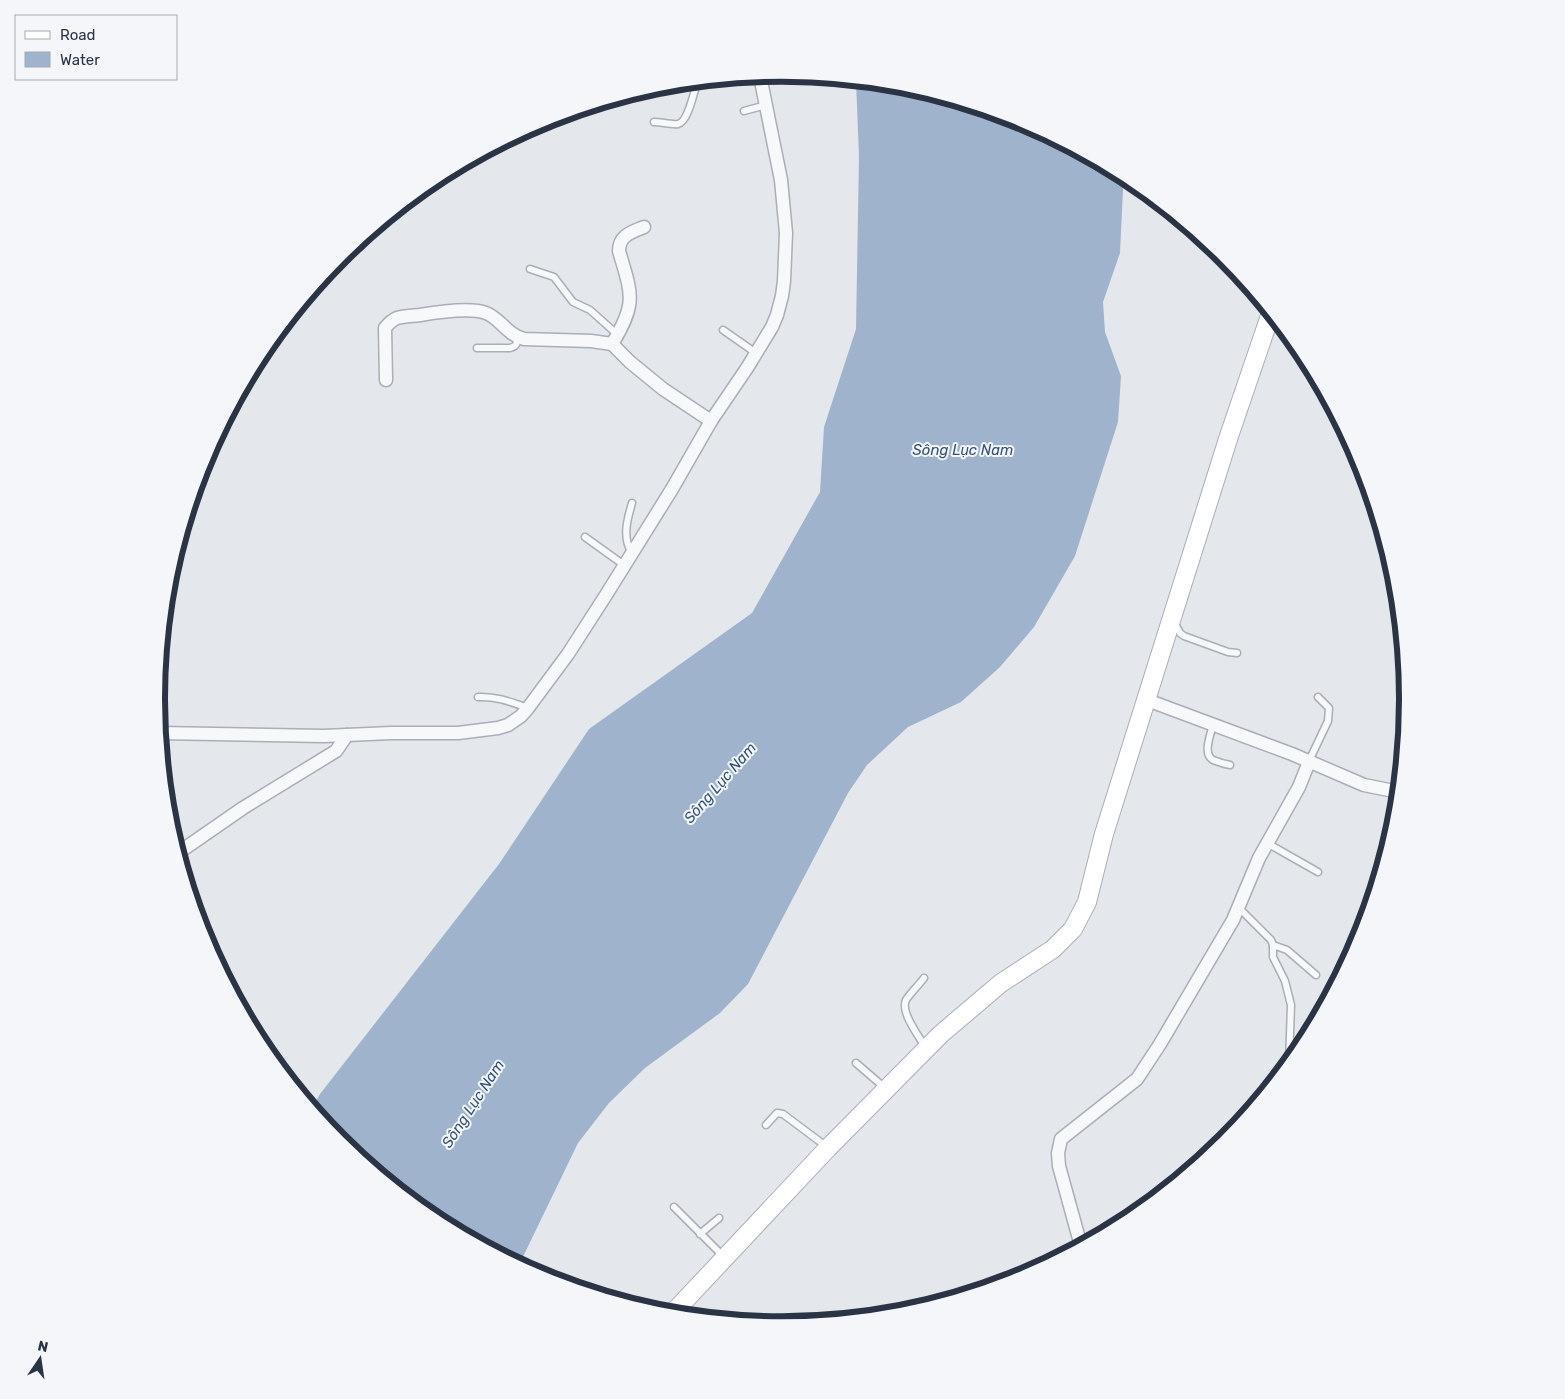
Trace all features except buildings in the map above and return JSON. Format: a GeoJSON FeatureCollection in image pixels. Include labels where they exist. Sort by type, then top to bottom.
{"type":"FeatureCollection","features":[{"type":"Feature","properties":{"kind":"street"},"geometry":{"type":"LineString","coordinates":[[167,733],[324,736],[458,733],[508,725],[528,708],[568,654],[672,489],[711,421],[772,327],[782,296],[786,233],[781,180],[761,83]]}},
{"type":"Feature","properties":{"kind":"street"},"geometry":{"type":"LineString","coordinates":[[615,340],[624,325],[631,297],[619,245],[625,236],[644,227]]}},
{"type":"Feature","properties":{"kind":"street"},"geometry":{"type":"LineString","coordinates":[[386,380],[385,328],[391,321],[398,318],[445,310],[482,312],[489,314],[506,330],[517,337],[534,340],[615,340]]}},
{"type":"Feature","properties":{"kind":"street"},"geometry":{"type":"LineString","coordinates":[[678,1307],[828,1148],[941,1034],[1001,983],[1053,949],[1074,929],[1088,902],[1104,834],[1228,438],[1269,320]]}},
{"type":"Feature","properties":{"kind":"street"},"geometry":{"type":"LineString","coordinates":[[615,340],[630,362],[663,388],[711,421]]}},
{"type":"Feature","properties":{"kind":"street"},"geometry":{"type":"LineString","coordinates":[[1147,700],[1213,724],[1364,785],[1392,791]]}},
{"type":"Feature","properties":{"kind":"street"},"geometry":{"type":"LineString","coordinates":[[184,849],[243,808],[336,750],[348,735]]}},
{"type":"Feature","properties":{"kind":"street"},"geometry":{"type":"LineString","coordinates":[[1081,1239],[1059,1166],[1058,1153],[1061,1139],[1138,1079],[1198,982],[1233,920],[1267,843],[1299,787],[1309,762]]}},
{"type":"Feature","properties":{"kind":"lane"},"geometry":{"type":"LineString","coordinates":[[654,122],[678,124],[683,122],[695,89]]}},
{"type":"Feature","properties":{"kind":"lane"},"geometry":{"type":"LineString","coordinates":[[744,110],[766,105]]}},
{"type":"Feature","properties":{"kind":"lane"},"geometry":{"type":"LineString","coordinates":[[530,269],[554,277],[574,302],[590,310],[615,340]]}},
{"type":"Feature","properties":{"kind":"lane"},"geometry":{"type":"LineString","coordinates":[[723,330],[756,353]]}},
{"type":"Feature","properties":{"kind":"lane"},"geometry":{"type":"LineString","coordinates":[[477,348],[510,348],[517,344],[517,337]]}},
{"type":"Feature","properties":{"kind":"lane"},"geometry":{"type":"LineString","coordinates":[[632,503],[626,538],[632,553]]}},
{"type":"Feature","properties":{"kind":"lane"},"geometry":{"type":"LineString","coordinates":[[585,537],[624,565]]}},
{"type":"Feature","properties":{"kind":"lane"},"geometry":{"type":"LineString","coordinates":[[1172,618],[1180,633],[1184,636],[1228,652],[1237,653]]}},
{"type":"Feature","properties":{"kind":"lane"},"geometry":{"type":"LineString","coordinates":[[478,697],[489,696],[499,698],[528,708]]}},
{"type":"Feature","properties":{"kind":"lane"},"geometry":{"type":"LineString","coordinates":[[1309,762],[1328,721],[1329,714],[1329,708],[1318,697]]}},
{"type":"Feature","properties":{"kind":"lane"},"geometry":{"type":"LineString","coordinates":[[1213,724],[1208,754],[1211,759],[1230,766]]}},
{"type":"Feature","properties":{"kind":"lane"},"geometry":{"type":"LineString","coordinates":[[1267,843],[1318,872]]}},
{"type":"Feature","properties":{"kind":"lane"},"geometry":{"type":"LineString","coordinates":[[1238,907],[1271,940],[1273,945],[1273,957],[1285,981],[1290,1005],[1289,1051]]}},
{"type":"Feature","properties":{"kind":"lane"},"geometry":{"type":"LineString","coordinates":[[1273,945],[1286,950],[1316,975]]}},
{"type":"Feature","properties":{"kind":"lane"},"geometry":{"type":"LineString","coordinates":[[924,978],[906,1000],[904,1007],[926,1049]]}},
{"type":"Feature","properties":{"kind":"lane"},"geometry":{"type":"LineString","coordinates":[[856,1063],[886,1089]]}},
{"type":"Feature","properties":{"kind":"lane"},"geometry":{"type":"LineString","coordinates":[[766,1125],[777,1113],[783,1114],[828,1148]]}},
{"type":"Feature","properties":{"kind":"lane"},"geometry":{"type":"LineString","coordinates":[[674,1207],[725,1258]]}},
{"type":"Feature","properties":{"kind":"lane"},"geometry":{"type":"LineString","coordinates":[[700,1234],[719,1218]]}},
{"type":"Feature","properties":{"kind":"water","name":"Sông Lục Nam"},"geometry":{"type":"Polygon","coordinates":[[[856,87],[903,94],[981,115],[1019,129],[1055,146],[1122,184],[1120,253],[1103,302],[1105,332],[1121,376],[1118,422],[1075,556],[1034,627],[1000,667],[961,702],[908,727],[867,765],[848,793],[748,984],[720,1013],[645,1068],[609,1103],[578,1143],[522,1259],[474,1234],[440,1213],[407,1189],[346,1136],[316,1102],[499,864],[589,729],[752,613],[820,492],[824,427],[856,329],[859,156],[856,87]]]}}]}
